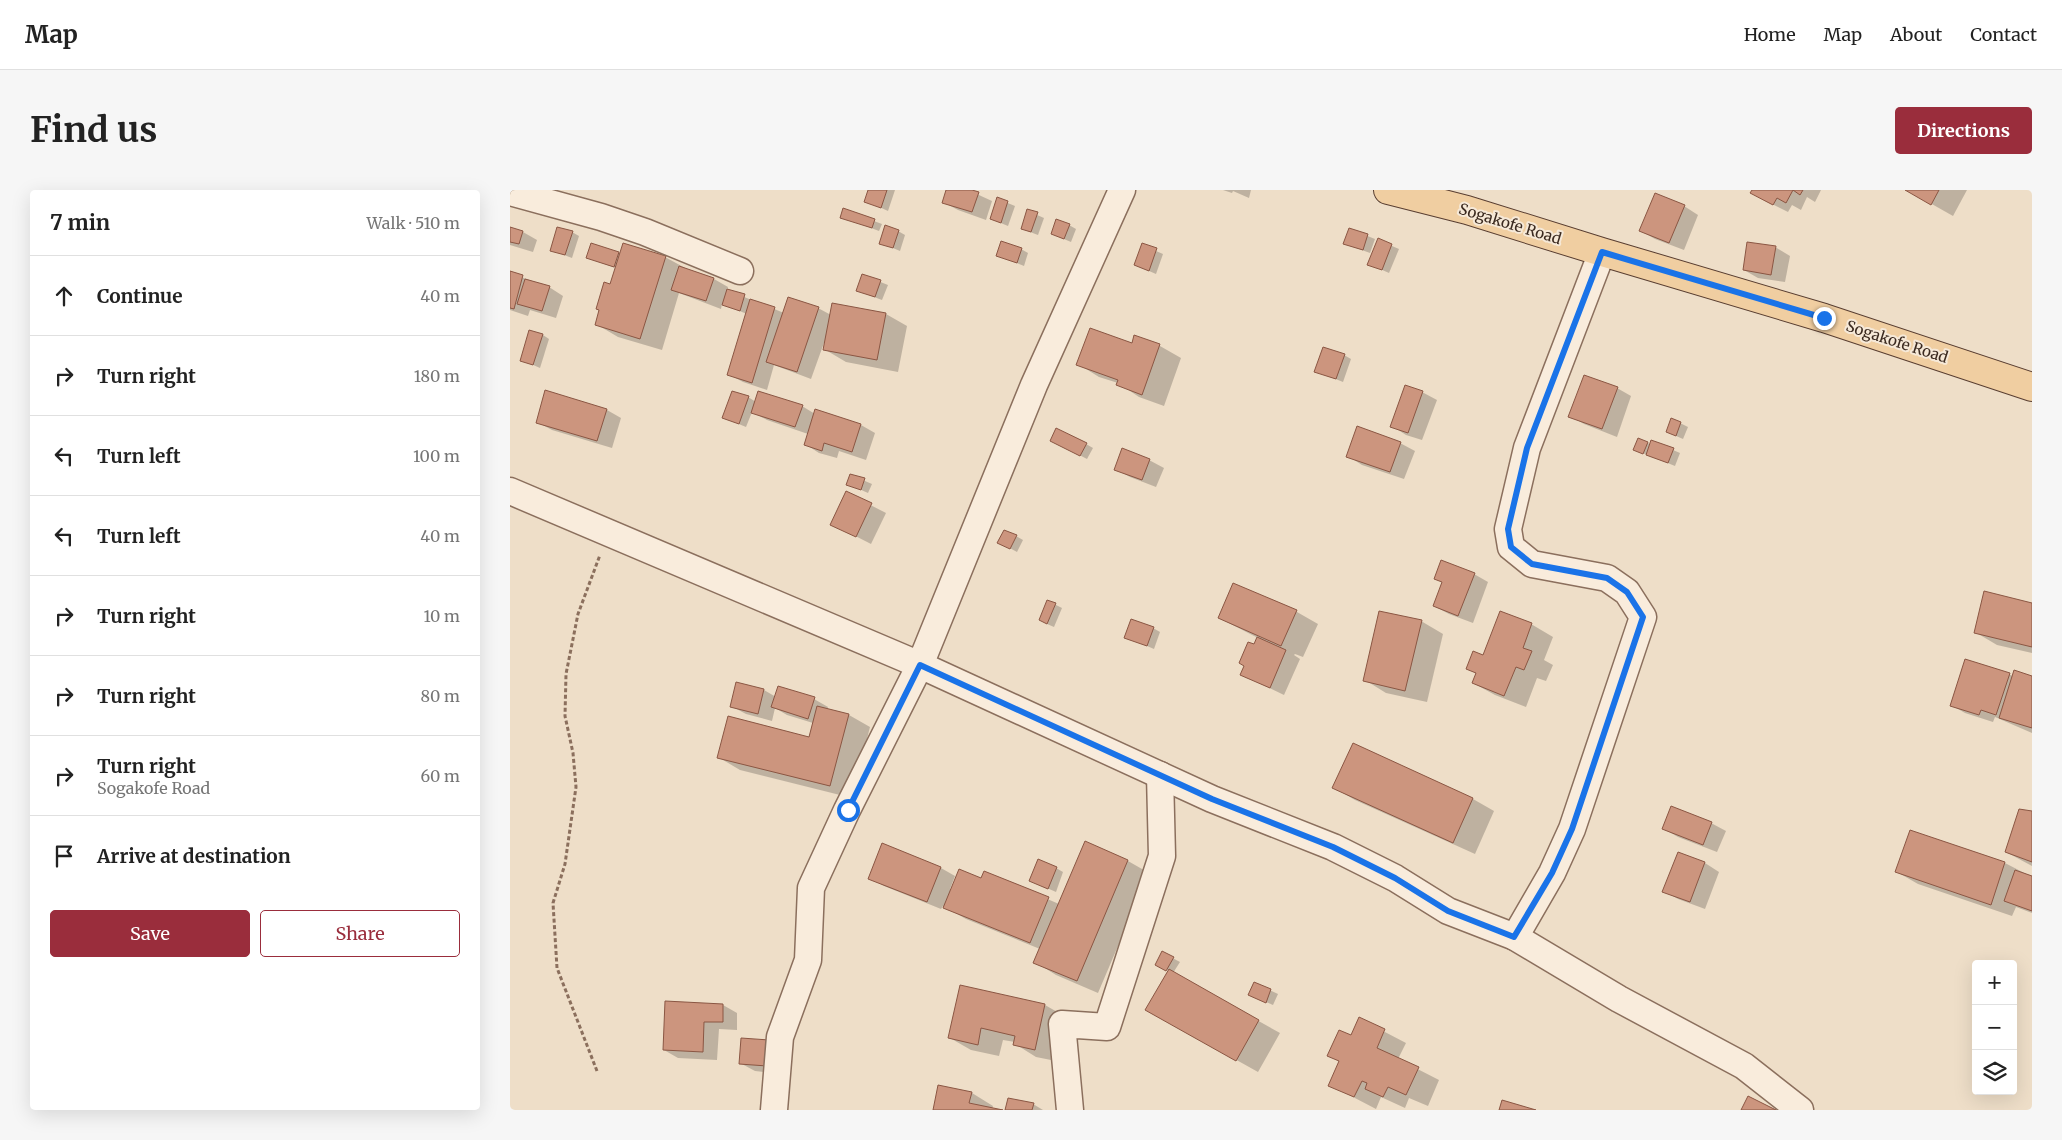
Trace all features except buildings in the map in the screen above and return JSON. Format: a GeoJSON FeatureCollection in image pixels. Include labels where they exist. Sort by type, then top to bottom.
{"type":"FeatureCollection","features":[{"type":"Feature","properties":{"kind":"main road","name":"Sogakofe Road"},"geometry":{"type":"LineString","coordinates":[[1397,191],[1467,210],[1824,318],[2032,387]]}},
{"type":"Feature","properties":{"kind":"street"},"geometry":{"type":"LineString","coordinates":[[774,1110],[780,1037],[808,960],[811,888],[920,665],[1034,385],[1122,190]]}},
{"type":"Feature","properties":{"kind":"street"},"geometry":{"type":"LineString","coordinates":[[510,192],[627,226],[740,271]]}},
{"type":"Feature","properties":{"kind":"street"},"geometry":{"type":"LineString","coordinates":[[1514,937],[1552,873],[1572,829],[1643,617],[1627,592],[1607,578],[1532,564],[1511,547],[1508,529],[1527,448],[1602,252]]}},
{"type":"Feature","properties":{"kind":"street"},"geometry":{"type":"LineString","coordinates":[[510,491],[920,665],[1212,799],[1333,847],[1395,878],[1448,911],[1514,937],[1619,999],[1744,1066],[1800,1110]]}},
{"type":"Feature","properties":{"kind":"street"},"geometry":{"type":"LineString","coordinates":[[1070,1110],[1062,1024],[1107,1027],[1162,856],[1160,775]]}},
{"type":"Feature","properties":{"kind":"path"},"geometry":{"type":"LineString","coordinates":[[597,1071],[557,968],[553,903],[565,864],[576,787],[573,752],[565,716],[566,674],[578,614],[608,533]]}},
{"type":"Feature","properties":{"kind":"route"},"geometry":{"type":"LineString","coordinates":[[848,810],[920,665],[1212,799],[1333,847],[1395,878],[1448,911],[1514,937],[1552,873],[1572,829],[1643,617],[1627,592],[1607,578],[1532,564],[1511,547],[1508,529],[1527,448],[1602,252],[1824,318]]}}]}
